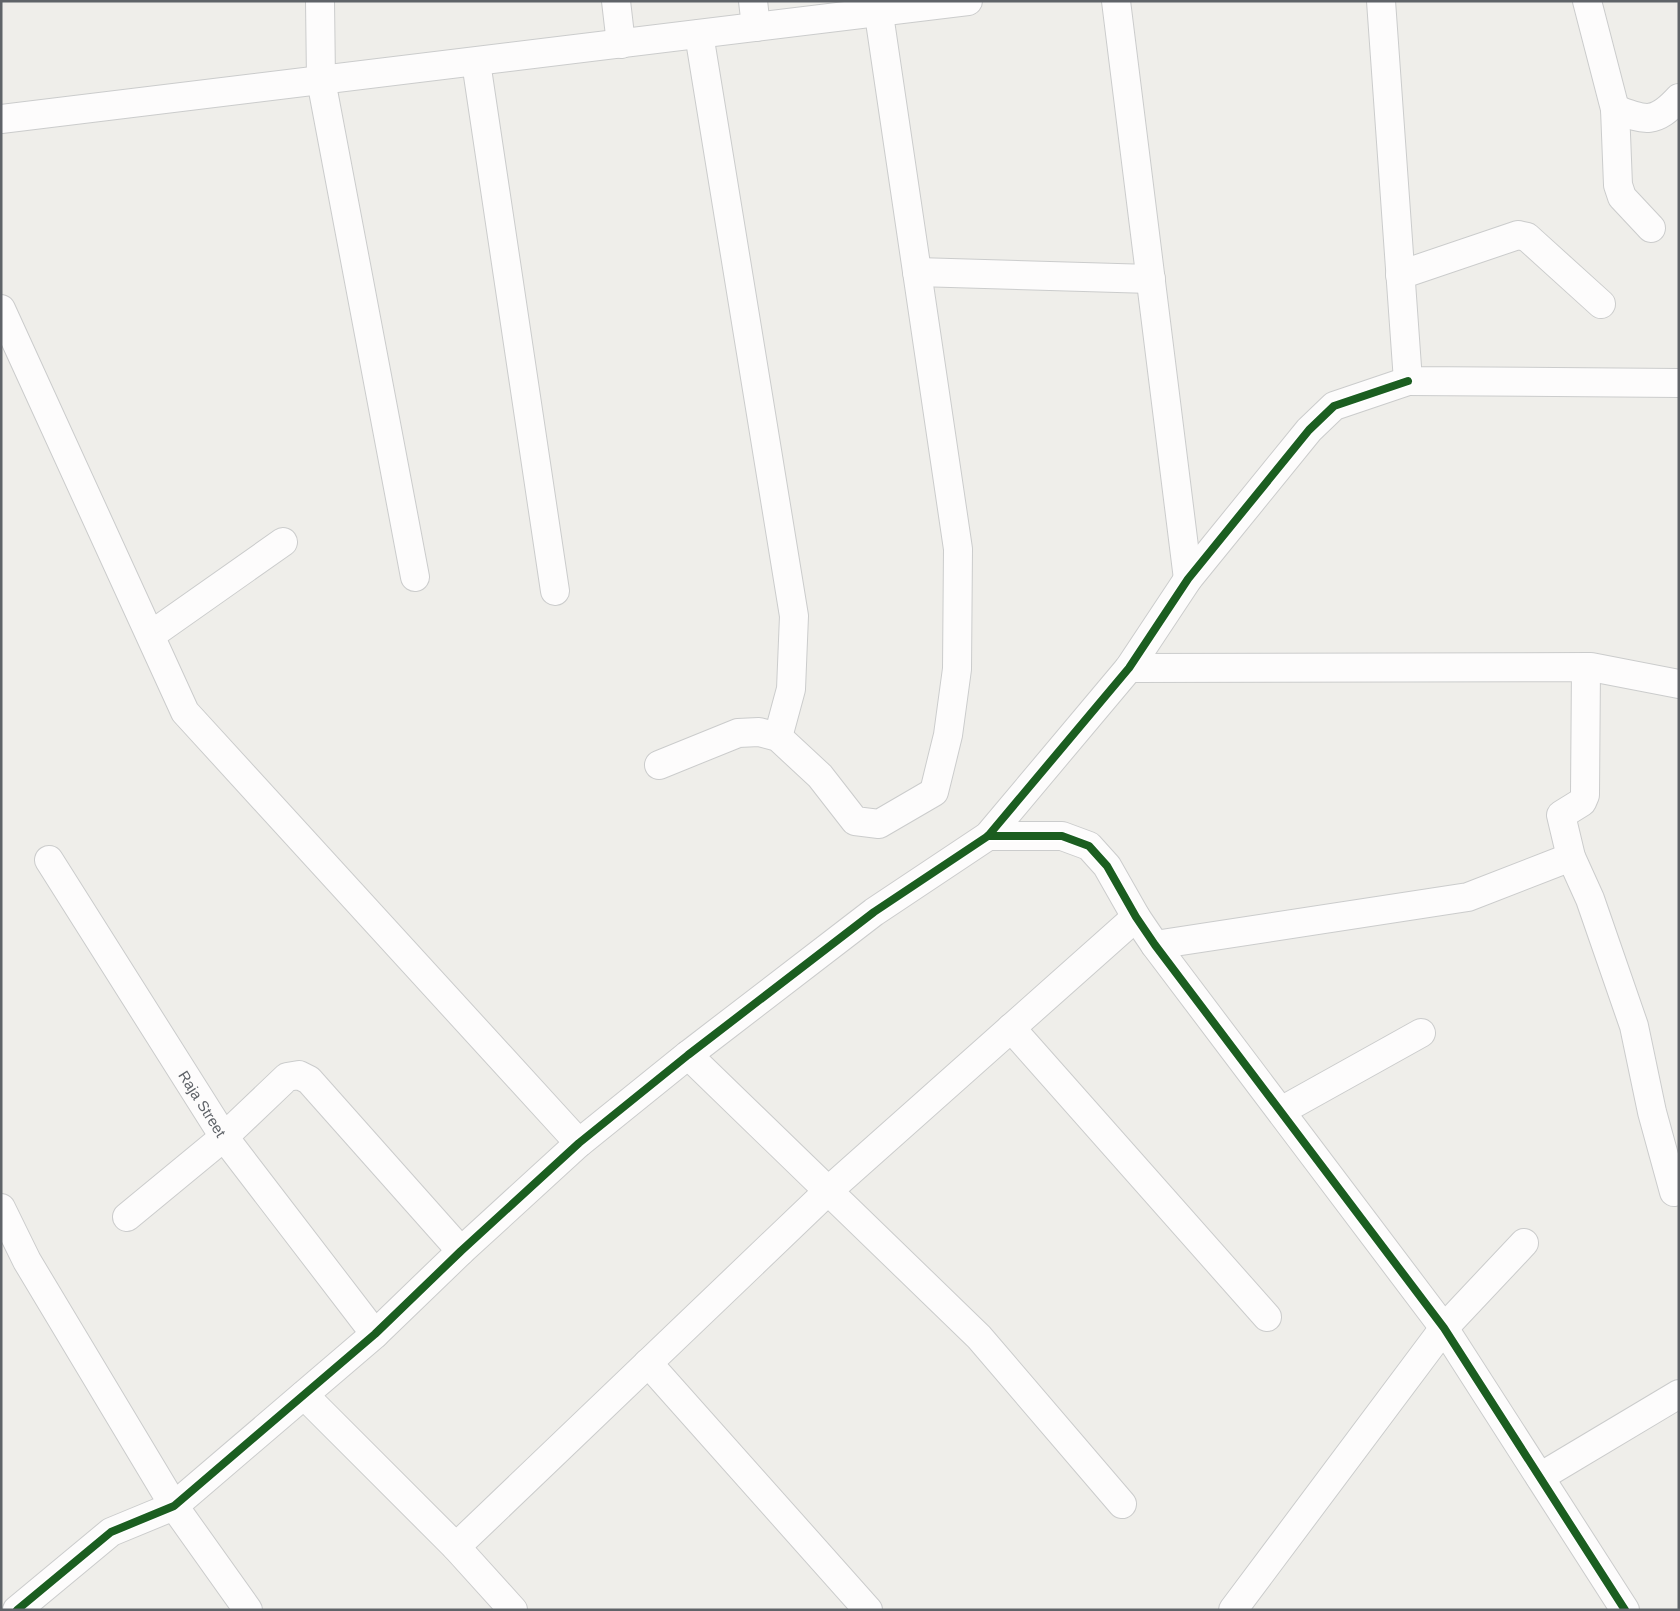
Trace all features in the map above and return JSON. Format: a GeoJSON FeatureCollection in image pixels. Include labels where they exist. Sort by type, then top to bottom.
{"type":"FeatureCollection","features":[{"type":"Feature","properties":{"kind":"street"},"geometry":{"type":"LineString","coordinates":[[616,1],[621,44]]}},
{"type":"Feature","properties":{"kind":"street"},"geometry":{"type":"LineString","coordinates":[[1,119],[699,34],[754,14],[968,1]]}},
{"type":"Feature","properties":{"kind":"street"},"geometry":{"type":"LineString","coordinates":[[1116,1],[1188,579]]}},
{"type":"Feature","properties":{"kind":"street"},"geometry":{"type":"LineString","coordinates":[[1381,1],[1408,381]]}},
{"type":"Feature","properties":{"kind":"street"},"geometry":{"type":"LineString","coordinates":[[1587,1],[1615,109],[1618,185],[1622,197],[1651,228]]}},
{"type":"Feature","properties":{"kind":"street"},"geometry":{"type":"LineString","coordinates":[[324,2],[321,80],[415,577]]}},
{"type":"Feature","properties":{"kind":"street"},"geometry":{"type":"LineString","coordinates":[[659,764],[738,732],[758,732],[778,737],[820,776],[855,821],[879,824],[934,792],[948,735],[957,669],[958,549],[878,7]]}},
{"type":"Feature","properties":{"kind":"street"},"geometry":{"type":"LineString","coordinates":[[699,34],[794,616],[791,689],[778,737]]}},
{"type":"Feature","properties":{"kind":"street"},"geometry":{"type":"LineString","coordinates":[[476,62],[555,591]]}},
{"type":"Feature","properties":{"kind":"street"},"geometry":{"type":"LineString","coordinates":[[1615,109],[1640,119],[1665,114],[1679,98]]}},
{"type":"Feature","properties":{"kind":"street"},"geometry":{"type":"LineString","coordinates":[[1400,275],[1518,235],[1527,237],[1601,304]]}},
{"type":"Feature","properties":{"kind":"street"},"geometry":{"type":"LineString","coordinates":[[917,272],[1151,279]]}},
{"type":"Feature","properties":{"kind":"street"},"geometry":{"type":"LineString","coordinates":[[1,309],[185,712],[579,1143]]}},
{"type":"Feature","properties":{"kind":"street"},"geometry":{"type":"LineString","coordinates":[[16,1610],[111,1532],[174,1506],[375,1334],[461,1251],[579,1143],[688,1055],[874,912],[988,836],[1129,668],[1188,579],[1309,430],[1334,406],[1408,381],[1679,383]]}},
{"type":"Feature","properties":{"kind":"street"},"geometry":{"type":"LineString","coordinates":[[151,635],[283,542]]}},
{"type":"Feature","properties":{"kind":"street"},"geometry":{"type":"LineString","coordinates":[[1129,668],[1586,667],[1679,684]]}},
{"type":"Feature","properties":{"kind":"street"},"geometry":{"type":"LineString","coordinates":[[1586,667],[1585,795],[1582,802],[1561,815],[1572,857],[1590,899],[1634,1026],[1652,1112],[1674,1192]]}},
{"type":"Feature","properties":{"kind":"street"},"geometry":{"type":"LineString","coordinates":[[988,836],[1062,836],[1089,846],[1107,866],[1136,917],[1155,945],[1444,1328],[1625,1610]]}},
{"type":"Feature","properties":{"kind":"street"},"geometry":{"type":"LineString","coordinates":[[1155,945],[1468,898],[1572,857]]}},
{"type":"Feature","properties":{"kind":"street","name":"Raja Street"},"geometry":{"type":"LineString","coordinates":[[48,860],[224,1137],[287,1077],[299,1075],[310,1080],[461,1251]]}},
{"type":"Feature","properties":{"kind":"street"},"geometry":{"type":"LineString","coordinates":[[456,1547],[828,1191],[1136,917]]}},
{"type":"Feature","properties":{"kind":"street"},"geometry":{"type":"LineString","coordinates":[[1011,1028],[1267,1317]]}},
{"type":"Feature","properties":{"kind":"street"},"geometry":{"type":"LineString","coordinates":[[1281,1111],[1421,1033]]}},
{"type":"Feature","properties":{"kind":"street"},"geometry":{"type":"LineString","coordinates":[[688,1055],[979,1336],[1122,1504]]}},
{"type":"Feature","properties":{"kind":"street"},"geometry":{"type":"LineString","coordinates":[[127,1217],[224,1137],[375,1334]]}},
{"type":"Feature","properties":{"kind":"street"},"geometry":{"type":"LineString","coordinates":[[1,1208],[27,1260],[174,1506],[248,1610]]}},
{"type":"Feature","properties":{"kind":"street"},"geometry":{"type":"LineString","coordinates":[[1234,1610],[1444,1328],[1524,1244]]}},
{"type":"Feature","properties":{"kind":"street"},"geometry":{"type":"LineString","coordinates":[[648,1363],[868,1610]]}},
{"type":"Feature","properties":{"kind":"street"},"geometry":{"type":"LineString","coordinates":[[1540,1477],[1679,1394]]}},
{"type":"Feature","properties":{"kind":"street"},"geometry":{"type":"LineString","coordinates":[[304,1395],[456,1547],[513,1610]]}},
{"type":"Feature","properties":{"kind":"cycle path"},"geometry":{"type":"LineString","coordinates":[[17,1610],[111,1532],[174,1506],[375,1334],[461,1251],[579,1143],[688,1055],[874,912],[988,836],[1129,668],[1188,579],[1309,430],[1334,406],[1408,381]]}},
{"type":"Feature","properties":{"kind":"cycle path"},"geometry":{"type":"LineString","coordinates":[[988,836],[1062,836],[1089,846],[1107,866],[1136,917],[1155,945],[1444,1328],[1625,1610]]}}]}
